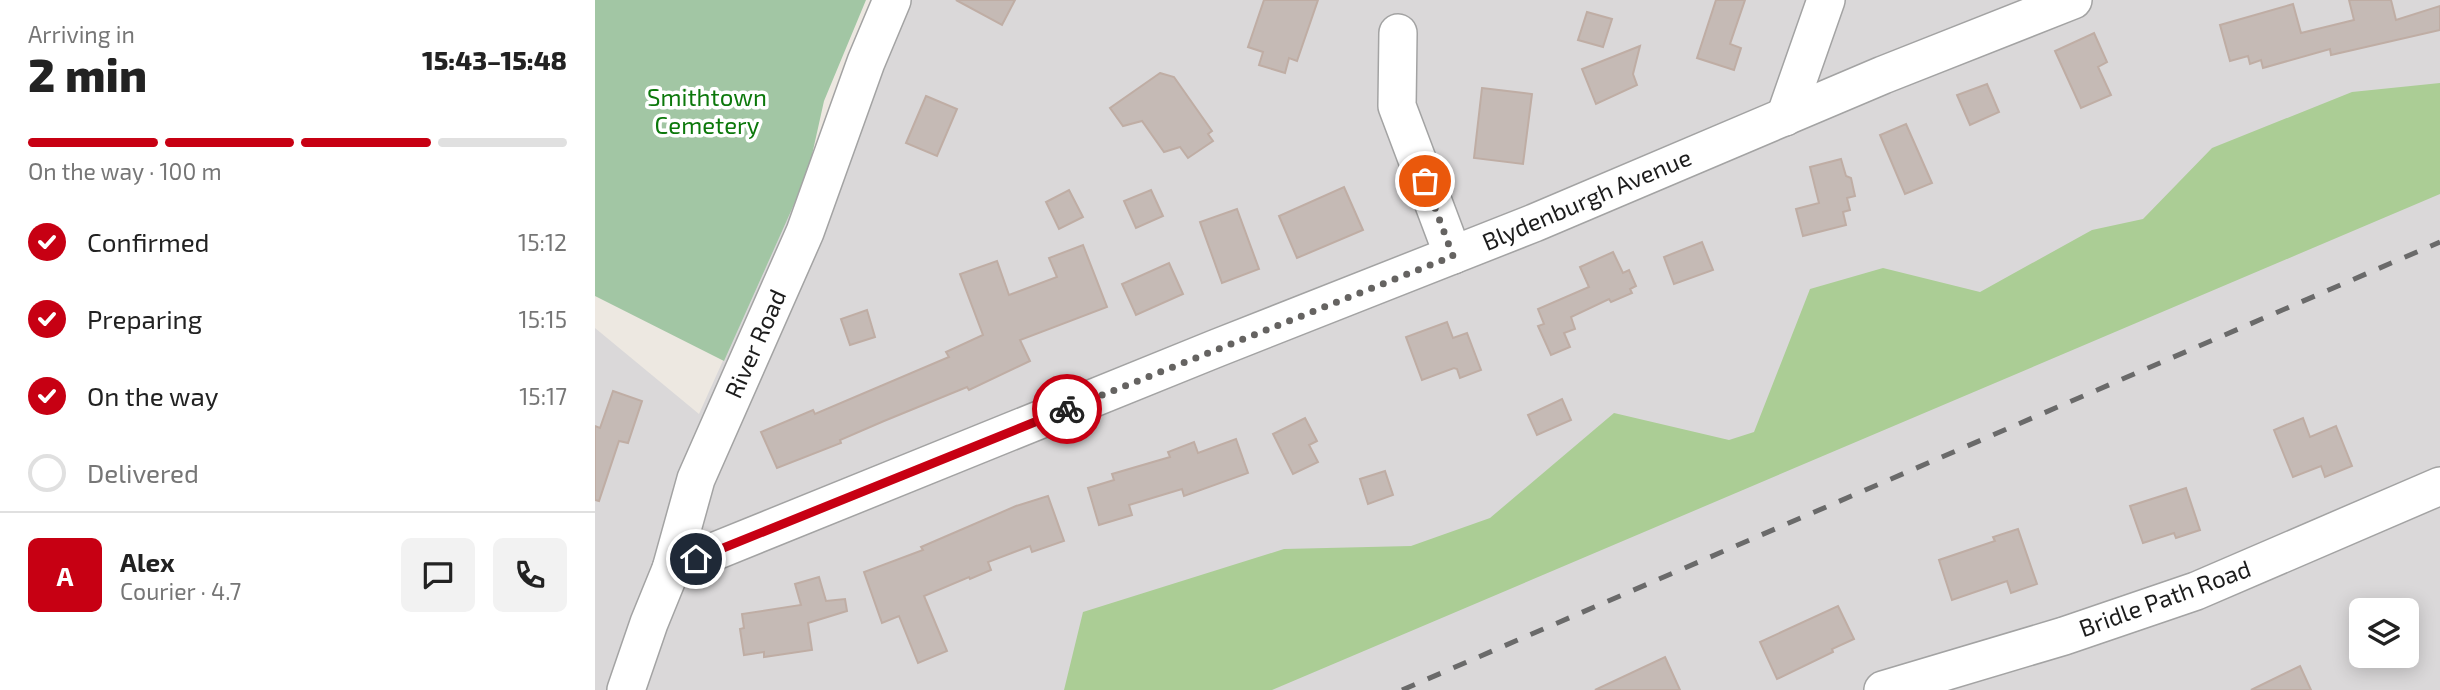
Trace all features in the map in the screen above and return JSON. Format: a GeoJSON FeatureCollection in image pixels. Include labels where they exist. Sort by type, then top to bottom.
{"type":"FeatureCollection","features":[{"type":"Feature","properties":{"kind":"street","name":"River Road"},"geometry":{"type":"LineString","coordinates":[[626,690],[671,569],[696,479],[805,232],[866,62],[892,0]]}},
{"type":"Feature","properties":{"kind":"street"},"geometry":{"type":"LineString","coordinates":[[1785,117],[1826,0]]}},
{"type":"Feature","properties":{"kind":"street","name":"Blydenburgh Avenue"},"geometry":{"type":"LineString","coordinates":[[671,569],[1217,348],[1453,256],[1883,75],[2073,0]]}},
{"type":"Feature","properties":{"kind":"street"},"geometry":{"type":"LineString","coordinates":[[1398,33],[1397,106],[1453,256]]}},
{"type":"Feature","properties":{"kind":"street","name":"Bridle Path Road"},"geometry":{"type":"LineString","coordinates":[[1883,690],[2064,636],[2196,591],[2440,486]]}},
{"type":"Feature","properties":{"kind":"shaded area"},"geometry":{"type":"Polygon","coordinates":[[[885,0],[2440,0],[2440,690],[595,690],[595,328],[699,414],[885,0]]]}},
{"type":"Feature","properties":{"kind":"green space","name":"Smithtown Cemetery"},"geometry":{"type":"Polygon","coordinates":[[[595,0],[866,0],[824,101],[808,173],[724,361],[595,296],[595,0]]]}},
{"type":"Feature","properties":{"kind":"green space"},"geometry":{"type":"Polygon","coordinates":[[[2440,83],[2440,194],[1272,690],[1064,690],[1083,612],[1284,549],[1411,546],[1490,518],[1614,413],[1729,440],[1754,432],[1810,289],[1883,268],[1980,292],[2092,230],[2143,219],[2212,148],[2352,92],[2440,83]]]}},
{"type":"Feature","properties":{"kind":"building"},"geometry":{"type":"Polygon","coordinates":[[[956,0],[1015,0],[1002,25],[956,0]]]}},
{"type":"Feature","properties":{"kind":"building"},"geometry":{"type":"Polygon","coordinates":[[[1264,0],[1318,0],[1297,61],[1289,58],[1285,73],[1259,65],[1263,52],[1248,47],[1264,0]]]}},
{"type":"Feature","properties":{"kind":"building"},"geometry":{"type":"Polygon","coordinates":[[[1716,0],[1745,0],[1730,44],[1741,48],[1734,70],[1697,58],[1716,0]]]}},
{"type":"Feature","properties":{"kind":"building"},"geometry":{"type":"Polygon","coordinates":[[[2349,0],[2391,0],[2396,20],[2440,6],[2440,30],[2331,55],[2330,49],[2263,68],[2261,60],[2250,64],[2248,56],[2230,61],[2220,25],[2293,4],[2301,33],[2354,20],[2349,0]]]}},
{"type":"Feature","properties":{"kind":"building"},"geometry":{"type":"Polygon","coordinates":[[[1587,12],[1612,19],[1603,47],[1578,40],[1587,12]]]}},
{"type":"Feature","properties":{"kind":"building"},"geometry":{"type":"Polygon","coordinates":[[[2094,33],[2107,62],[2098,67],[2111,95],[2081,108],[2055,51],[2094,33]]]}},
{"type":"Feature","properties":{"kind":"building"},"geometry":{"type":"Polygon","coordinates":[[[1640,46],[1633,74],[1637,85],[1596,104],[1582,69],[1640,46]]]}},
{"type":"Feature","properties":{"kind":"building"},"geometry":{"type":"Polygon","coordinates":[[[1160,73],[1174,77],[1212,131],[1208,134],[1213,141],[1188,158],[1180,147],[1164,152],[1142,121],[1123,126],[1110,108],[1160,73]]]}},
{"type":"Feature","properties":{"kind":"building"},"geometry":{"type":"Polygon","coordinates":[[[1987,84],[1999,112],[1970,125],[1957,95],[1987,84]]]}},
{"type":"Feature","properties":{"kind":"building"},"geometry":{"type":"Polygon","coordinates":[[[1482,88],[1532,94],[1523,164],[1474,158],[1482,88]]]}},
{"type":"Feature","properties":{"kind":"building"},"geometry":{"type":"Polygon","coordinates":[[[926,96],[957,109],[937,156],[906,143],[926,96]]]}},
{"type":"Feature","properties":{"kind":"building"},"geometry":{"type":"Polygon","coordinates":[[[1906,124],[1932,183],[1905,194],[1880,135],[1906,124]]]}},
{"type":"Feature","properties":{"kind":"building"},"geometry":{"type":"Polygon","coordinates":[[[1841,159],[1846,176],[1851,178],[1855,196],[1847,198],[1850,210],[1843,212],[1846,225],[1803,236],[1796,209],[1819,203],[1810,167],[1841,159]]]}},
{"type":"Feature","properties":{"kind":"building"},"geometry":{"type":"Polygon","coordinates":[[[1344,187],[1363,230],[1297,258],[1279,216],[1344,187]]]}},
{"type":"Feature","properties":{"kind":"building"},"geometry":{"type":"Polygon","coordinates":[[[1069,190],[1083,217],[1059,229],[1046,202],[1069,190]]]}},
{"type":"Feature","properties":{"kind":"building"},"geometry":{"type":"Polygon","coordinates":[[[1151,190],[1163,216],[1136,228],[1124,201],[1151,190]]]}},
{"type":"Feature","properties":{"kind":"building"},"geometry":{"type":"Polygon","coordinates":[[[1237,209],[1259,269],[1222,283],[1200,222],[1237,209]]]}},
{"type":"Feature","properties":{"kind":"building"},"geometry":{"type":"Polygon","coordinates":[[[1702,242],[1713,270],[1674,284],[1664,257],[1702,242]]]}},
{"type":"Feature","properties":{"kind":"building"},"geometry":{"type":"Polygon","coordinates":[[[1083,245],[1107,307],[1020,340],[1030,361],[969,390],[967,387],[840,440],[841,443],[777,468],[761,432],[813,410],[815,414],[949,357],[946,352],[983,335],[960,274],[997,261],[1009,295],[1057,277],[1049,258],[1083,245]]]}},
{"type":"Feature","properties":{"kind":"building"},"geometry":{"type":"Polygon","coordinates":[[[1613,252],[1623,273],[1629,270],[1636,286],[1630,289],[1632,293],[1611,302],[1609,299],[1571,317],[1575,329],[1564,333],[1570,347],[1551,355],[1538,326],[1544,324],[1538,309],[1589,287],[1580,267],[1613,252]]]}},
{"type":"Feature","properties":{"kind":"building"},"geometry":{"type":"Polygon","coordinates":[[[1169,263],[1183,294],[1136,315],[1122,284],[1169,263]]]}},
{"type":"Feature","properties":{"kind":"building"},"geometry":{"type":"Polygon","coordinates":[[[867,310],[875,337],[850,345],[841,319],[867,310]]]}},
{"type":"Feature","properties":{"kind":"building"},"geometry":{"type":"Polygon","coordinates":[[[1447,322],[1453,338],[1467,333],[1481,370],[1460,378],[1454,368],[1422,380],[1406,337],[1447,322]]]}},
{"type":"Feature","properties":{"kind":"building"},"geometry":{"type":"Polygon","coordinates":[[[613,391],[642,401],[628,443],[619,441],[599,501],[595,500],[595,426],[600,428],[613,391]]]}},
{"type":"Feature","properties":{"kind":"building"},"geometry":{"type":"Polygon","coordinates":[[[1562,399],[1571,420],[1537,435],[1528,415],[1562,399]]]}},
{"type":"Feature","properties":{"kind":"building"},"geometry":{"type":"Polygon","coordinates":[[[1305,418],[1317,441],[1309,445],[1318,462],[1293,474],[1273,434],[1305,418]]]}},
{"type":"Feature","properties":{"kind":"building"},"geometry":{"type":"Polygon","coordinates":[[[2303,418],[2310,437],[2336,426],[2352,466],[2325,477],[2321,466],[2293,477],[2274,430],[2303,418]]]}},
{"type":"Feature","properties":{"kind":"building"},"geometry":{"type":"Polygon","coordinates":[[[1236,439],[1248,473],[1184,496],[1182,489],[1129,505],[1132,515],[1099,525],[1088,488],[1114,480],[1112,474],[1170,457],[1168,452],[1194,442],[1198,453],[1236,439]]]}},
{"type":"Feature","properties":{"kind":"building"},"geometry":{"type":"Polygon","coordinates":[[[1385,471],[1393,495],[1368,504],[1360,479],[1385,471]]]}},
{"type":"Feature","properties":{"kind":"building"},"geometry":{"type":"Polygon","coordinates":[[[2186,488],[2200,530],[2176,538],[2174,533],[2143,543],[2130,506],[2186,488]]]}},
{"type":"Feature","properties":{"kind":"building"},"geometry":{"type":"Polygon","coordinates":[[[1048,496],[1064,541],[1032,552],[1030,546],[988,562],[991,570],[924,596],[947,651],[918,663],[899,616],[882,623],[864,572],[923,550],[921,547],[1016,506],[1048,496]]]}},
{"type":"Feature","properties":{"kind":"building"},"geometry":{"type":"Polygon","coordinates":[[[2018,529],[2037,584],[2011,593],[2007,581],[1952,600],[1939,560],[1995,541],[1993,537],[2018,529]]]}},
{"type":"Feature","properties":{"kind":"building"},"geometry":{"type":"Polygon","coordinates":[[[819,577],[826,601],[845,599],[847,611],[808,623],[812,650],[764,657],[764,652],[744,655],[740,629],[744,628],[742,614],[801,605],[795,584],[819,577]]]}},
{"type":"Feature","properties":{"kind":"building"},"geometry":{"type":"Polygon","coordinates":[[[1838,606],[1854,639],[1777,679],[1760,642],[1838,606]]]}},
{"type":"Feature","properties":{"kind":"building"},"geometry":{"type":"Polygon","coordinates":[[[1665,657],[1680,690],[1595,690],[1665,657]]]}},
{"type":"Feature","properties":{"kind":"building"},"geometry":{"type":"Polygon","coordinates":[[[2300,666],[2311,690],[2251,690],[2300,666]]]}},
{"type":"Feature","properties":{"kind":"railway"},"geometry":{"type":"LineString","coordinates":[[1402,690],[2440,242]]}},
{"type":"Feature","properties":{"kind":"way so far"},"geometry":{"type":"LineString","coordinates":[[1067,409],[1453,256],[1425,181]]}},
{"type":"Feature","properties":{"kind":"route"},"geometry":{"type":"LineString","coordinates":[[696,559],[1067,409]]}}]}
